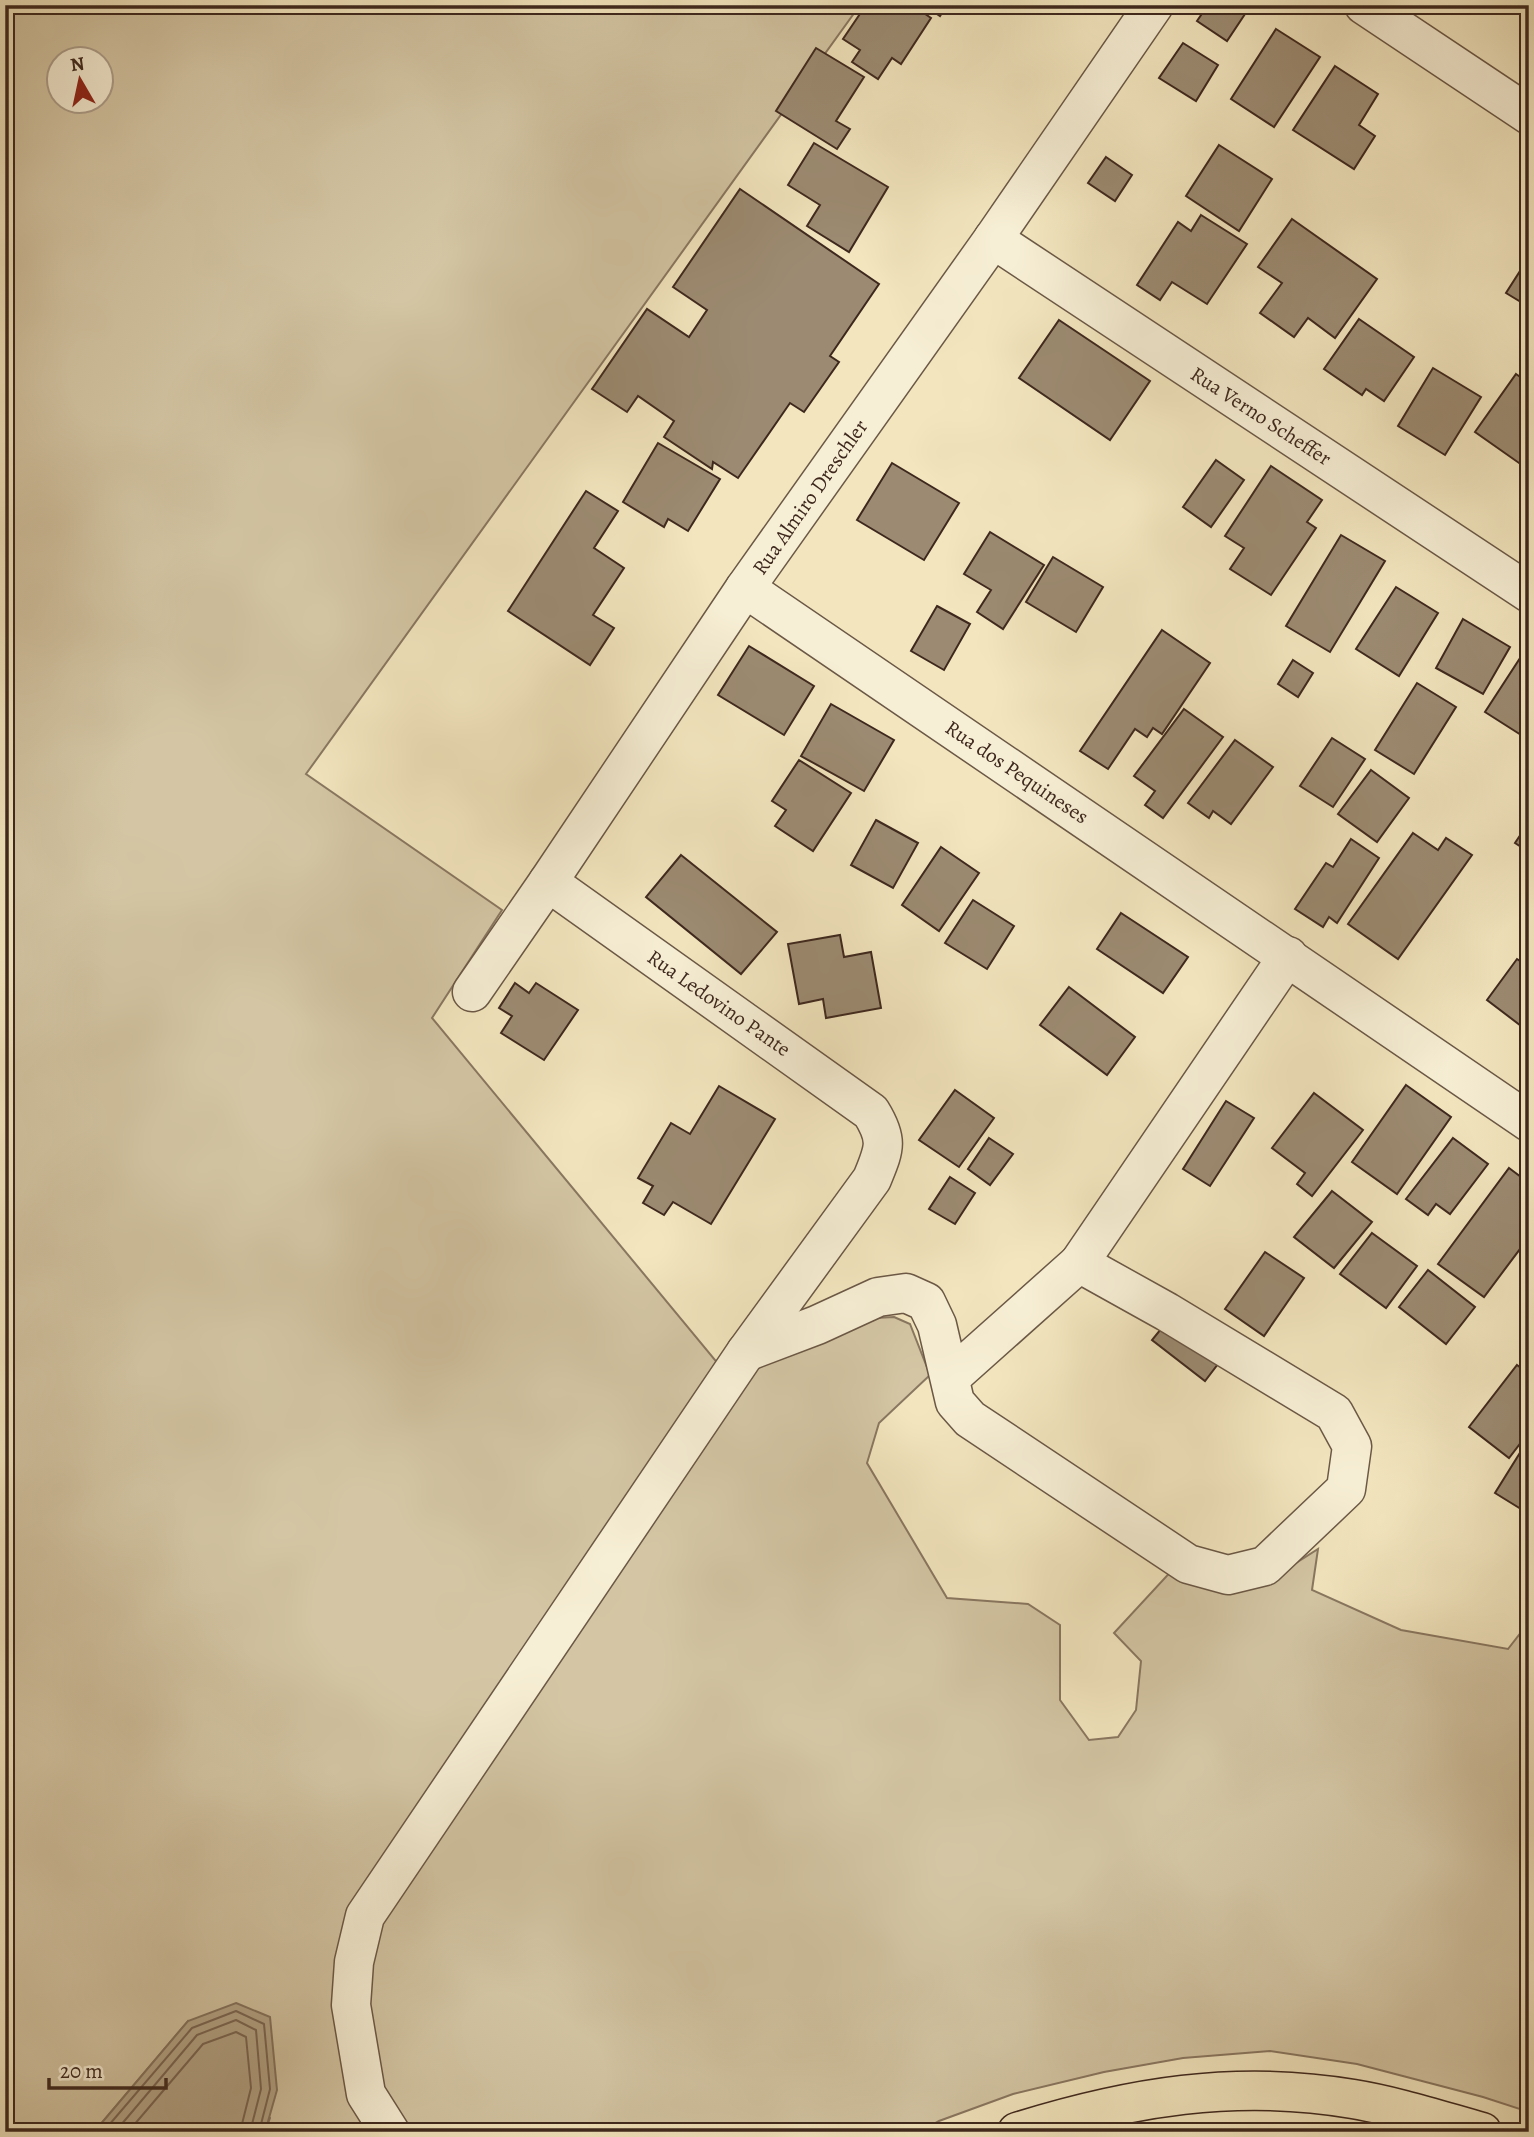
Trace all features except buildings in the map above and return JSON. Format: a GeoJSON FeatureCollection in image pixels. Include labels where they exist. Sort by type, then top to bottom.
{"type":"FeatureCollection","features":[{"type":"Feature","properties":{"kind":"main road"},"geometry":{"type":"LineString","coordinates":[[1017,2132],[1080,2112],[1144,2099],[1232,2089],[1296,2092],[1353,2099],[1482,2132]]}},
{"type":"Feature","properties":{"kind":"street","name":"Rua Almiro Dreschler"},"geometry":{"type":"LineString","coordinates":[[472,992],[746,588],[993,239],[1154,5]]}},
{"type":"Feature","properties":{"kind":"street"},"geometry":{"type":"LineString","coordinates":[[1364,5],[1529,115]]}},
{"type":"Feature","properties":{"kind":"street","name":"Rua Verno Scheffer"},"geometry":{"type":"LineString","coordinates":[[993,239],[1529,593]]}},
{"type":"Feature","properties":{"kind":"street","name":"Rua dos Pequineses"},"geometry":{"type":"LineString","coordinates":[[746,588],[1529,1122]]}},
{"type":"Feature","properties":{"kind":"street","name":"Rua Ledovino Pante"},"geometry":{"type":"LineString","coordinates":[[548,882],[872,1112],[883,1131],[883,1153],[872,1179],[746,1352]]}},
{"type":"Feature","properties":{"kind":"street"},"geometry":{"type":"LineString","coordinates":[[950,1378],[1079,1263],[1288,956]]}},
{"type":"Feature","properties":{"kind":"street"},"geometry":{"type":"LineString","coordinates":[[390,2132],[366,2094],[351,2005],[354,1962],[365,1916],[746,1352],[817,1325],[878,1297],[906,1293],[926,1301],[937,1325],[955,1402],[970,1419],[1188,1564],[1228,1575],[1265,1566],[1346,1489],[1352,1447],[1334,1413],[1167,1312],[1079,1263]]}},
{"type":"Feature","properties":{"kind":"shaded area"},"geometry":{"type":"Polygon","coordinates":[[[5,5],[860,5],[306,774],[502,910],[432,1018],[720,1366],[356,1912],[381,2132],[265,2132],[270,2118],[188,2021],[94,2132],[5,2132],[5,5]]]}},
{"type":"Feature","properties":{"kind":"shaded area"},"geometry":{"type":"Polygon","coordinates":[[[894,1317],[910,1324],[930,1375],[879,1423],[867,1463],[947,1598],[1028,1604],[1060,1625],[1060,1700],[1089,1740],[1118,1737],[1136,1710],[1141,1661],[1114,1633],[1175,1567],[1266,1582],[1318,1549],[1312,1590],[1401,1630],[1508,1649],[1529,1622],[1529,2112],[1357,2064],[1270,2051],[1183,2058],[1104,2072],[1013,2094],[939,2121],[920,2132],[407,2132],[377,2087],[365,1963],[378,1924],[757,1366],[875,1318],[894,1317]]]}},
{"type":"Feature","properties":{"kind":"shaded area"},"geometry":{"type":"Polygon","coordinates":[[[1245,2123],[1334,2132],[1134,2132],[1151,2128],[1245,2123]]]}},
{"type":"Feature","properties":{"kind":"water"},"geometry":{"type":"Polygon","coordinates":[[[236,2003],[270,2017],[277,2090],[265,2132],[94,2132],[188,2021],[236,2003]]]}}]}
